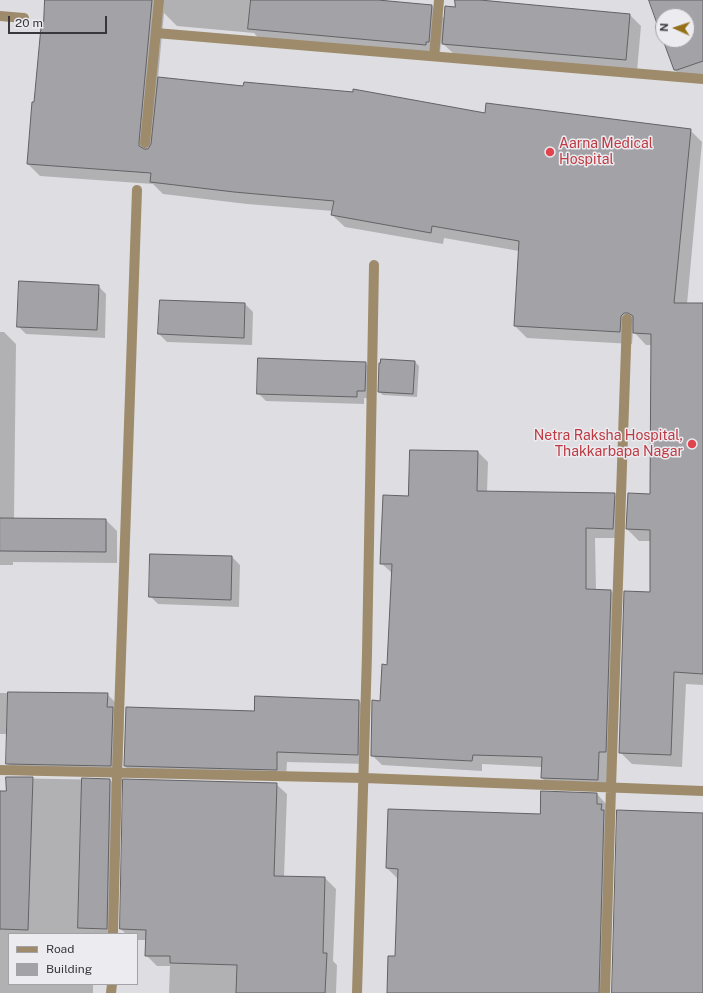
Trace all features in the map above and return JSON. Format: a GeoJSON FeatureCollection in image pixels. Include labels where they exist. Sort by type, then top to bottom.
{"type":"FeatureCollection","features":[{"type":"Feature","properties":{"kind":"street"},"geometry":{"type":"LineString","coordinates":[[145,143],[159,0]]}},
{"type":"Feature","properties":{"kind":"street"},"geometry":{"type":"LineString","coordinates":[[434,56],[439,0]]}},
{"type":"Feature","properties":{"kind":"street"},"geometry":{"type":"LineString","coordinates":[[0,16],[24,18]]}},
{"type":"Feature","properties":{"kind":"street"},"geometry":{"type":"LineString","coordinates":[[156,32],[703,79]]}},
{"type":"Feature","properties":{"kind":"street"},"geometry":{"type":"LineString","coordinates":[[113,933],[137,190]]}},
{"type":"Feature","properties":{"kind":"street"},"geometry":{"type":"LineString","coordinates":[[357,993],[364,778],[374,265]]}},
{"type":"Feature","properties":{"kind":"street"},"geometry":{"type":"LineString","coordinates":[[605,993],[628,319]]}},
{"type":"Feature","properties":{"kind":"street"},"geometry":{"type":"LineString","coordinates":[[0,770],[364,778],[703,791]]}},
{"type":"Feature","properties":{"kind":"building"},"geometry":{"type":"Polygon","coordinates":[[[45,0],[152,0],[139,142],[139,146],[144,149],[148,149],[151,144],[158,77],[243,86],[244,82],[353,92],[353,89],[485,113],[486,103],[691,129],[674,303],[703,303],[703,674],[674,672],[671,755],[619,753],[624,591],[650,592],[650,530],[626,529],[628,493],[650,494],[651,334],[633,333],[633,316],[628,313],[624,313],[621,316],[620,332],[514,326],[519,241],[432,226],[431,233],[331,215],[334,201],[234,192],[150,182],[151,173],[27,164],[32,102],[34,102],[45,0]]]}},
{"type":"Feature","properties":{"kind":"building"},"geometry":{"type":"Polygon","coordinates":[[[251,0],[378,0],[432,5],[429,42],[426,42],[426,45],[248,29],[251,0]]]}},
{"type":"Feature","properties":{"kind":"building"},"geometry":{"type":"Polygon","coordinates":[[[455,0],[480,0],[630,14],[626,60],[442,44],[445,6],[455,7],[455,0]]]}},
{"type":"Feature","properties":{"kind":"building"},"geometry":{"type":"Polygon","coordinates":[[[649,0],[703,0],[703,61],[674,70],[666,48],[695,48],[695,8],[655,8],[655,17],[649,0]]]}},
{"type":"Feature","properties":{"kind":"building"},"geometry":{"type":"Polygon","coordinates":[[[19,281],[99,285],[97,330],[17,327],[19,281]]]}},
{"type":"Feature","properties":{"kind":"building"},"geometry":{"type":"Polygon","coordinates":[[[160,300],[245,303],[244,338],[158,334],[160,300]]]}},
{"type":"Feature","properties":{"kind":"building"},"geometry":{"type":"Polygon","coordinates":[[[258,358],[366,362],[365,391],[357,391],[357,397],[257,394],[258,358]]]}},
{"type":"Feature","properties":{"kind":"building"},"geometry":{"type":"Polygon","coordinates":[[[381,359],[415,361],[413,394],[378,392],[379,363],[381,359]]]}},
{"type":"Feature","properties":{"kind":"building"},"geometry":{"type":"Polygon","coordinates":[[[410,450],[478,451],[477,491],[615,493],[613,529],[586,528],[586,589],[611,590],[606,752],[599,752],[598,780],[541,778],[542,757],[473,755],[472,761],[371,756],[372,700],[380,701],[382,664],[387,665],[392,564],[380,564],[383,495],[408,496],[410,450]]]}},
{"type":"Feature","properties":{"kind":"building"},"geometry":{"type":"Polygon","coordinates":[[[0,518],[106,519],[106,552],[0,551],[0,518]]]}},
{"type":"Feature","properties":{"kind":"building"},"geometry":{"type":"Polygon","coordinates":[[[150,554],[232,556],[231,600],[149,597],[150,554]]]}},
{"type":"Feature","properties":{"kind":"building"},"geometry":{"type":"Polygon","coordinates":[[[8,692],[108,693],[107,707],[113,707],[111,766],[6,764],[8,692]]]}},
{"type":"Feature","properties":{"kind":"building"},"geometry":{"type":"Polygon","coordinates":[[[255,696],[359,700],[358,755],[277,752],[277,770],[124,766],[126,707],[254,711],[255,696]]]}},
{"type":"Feature","properties":{"kind":"building"},"geometry":{"type":"Polygon","coordinates":[[[6,777],[33,777],[28,930],[0,929],[0,791],[6,791],[6,777]]]}},
{"type":"Feature","properties":{"kind":"building"},"geometry":{"type":"Polygon","coordinates":[[[82,778],[110,779],[107,929],[78,928],[82,778]]]}},
{"type":"Feature","properties":{"kind":"building"},"geometry":{"type":"Polygon","coordinates":[[[123,779],[277,783],[274,876],[325,877],[323,953],[327,953],[325,993],[236,993],[237,965],[170,963],[170,956],[145,956],[146,930],[120,929],[123,779]]]}},
{"type":"Feature","properties":{"kind":"building"},"geometry":{"type":"Polygon","coordinates":[[[541,791],[597,793],[597,804],[602,804],[601,810],[604,810],[599,993],[387,993],[388,956],[395,956],[398,869],[386,868],[388,809],[540,814],[541,791]]]}},
{"type":"Feature","properties":{"kind":"building"},"geometry":{"type":"Polygon","coordinates":[[[617,810],[703,813],[703,993],[612,993],[617,810]]]}},
{"type":"Feature","properties":{"kind":"place","name":"Aarna Medical Hospital"},"geometry":{"type":"Point","coordinates":[550,152]}},
{"type":"Feature","properties":{"kind":"place","name":"Netra Raksha Hospital, Thakkarbapa Nagar"},"geometry":{"type":"Point","coordinates":[692,444]}}]}
